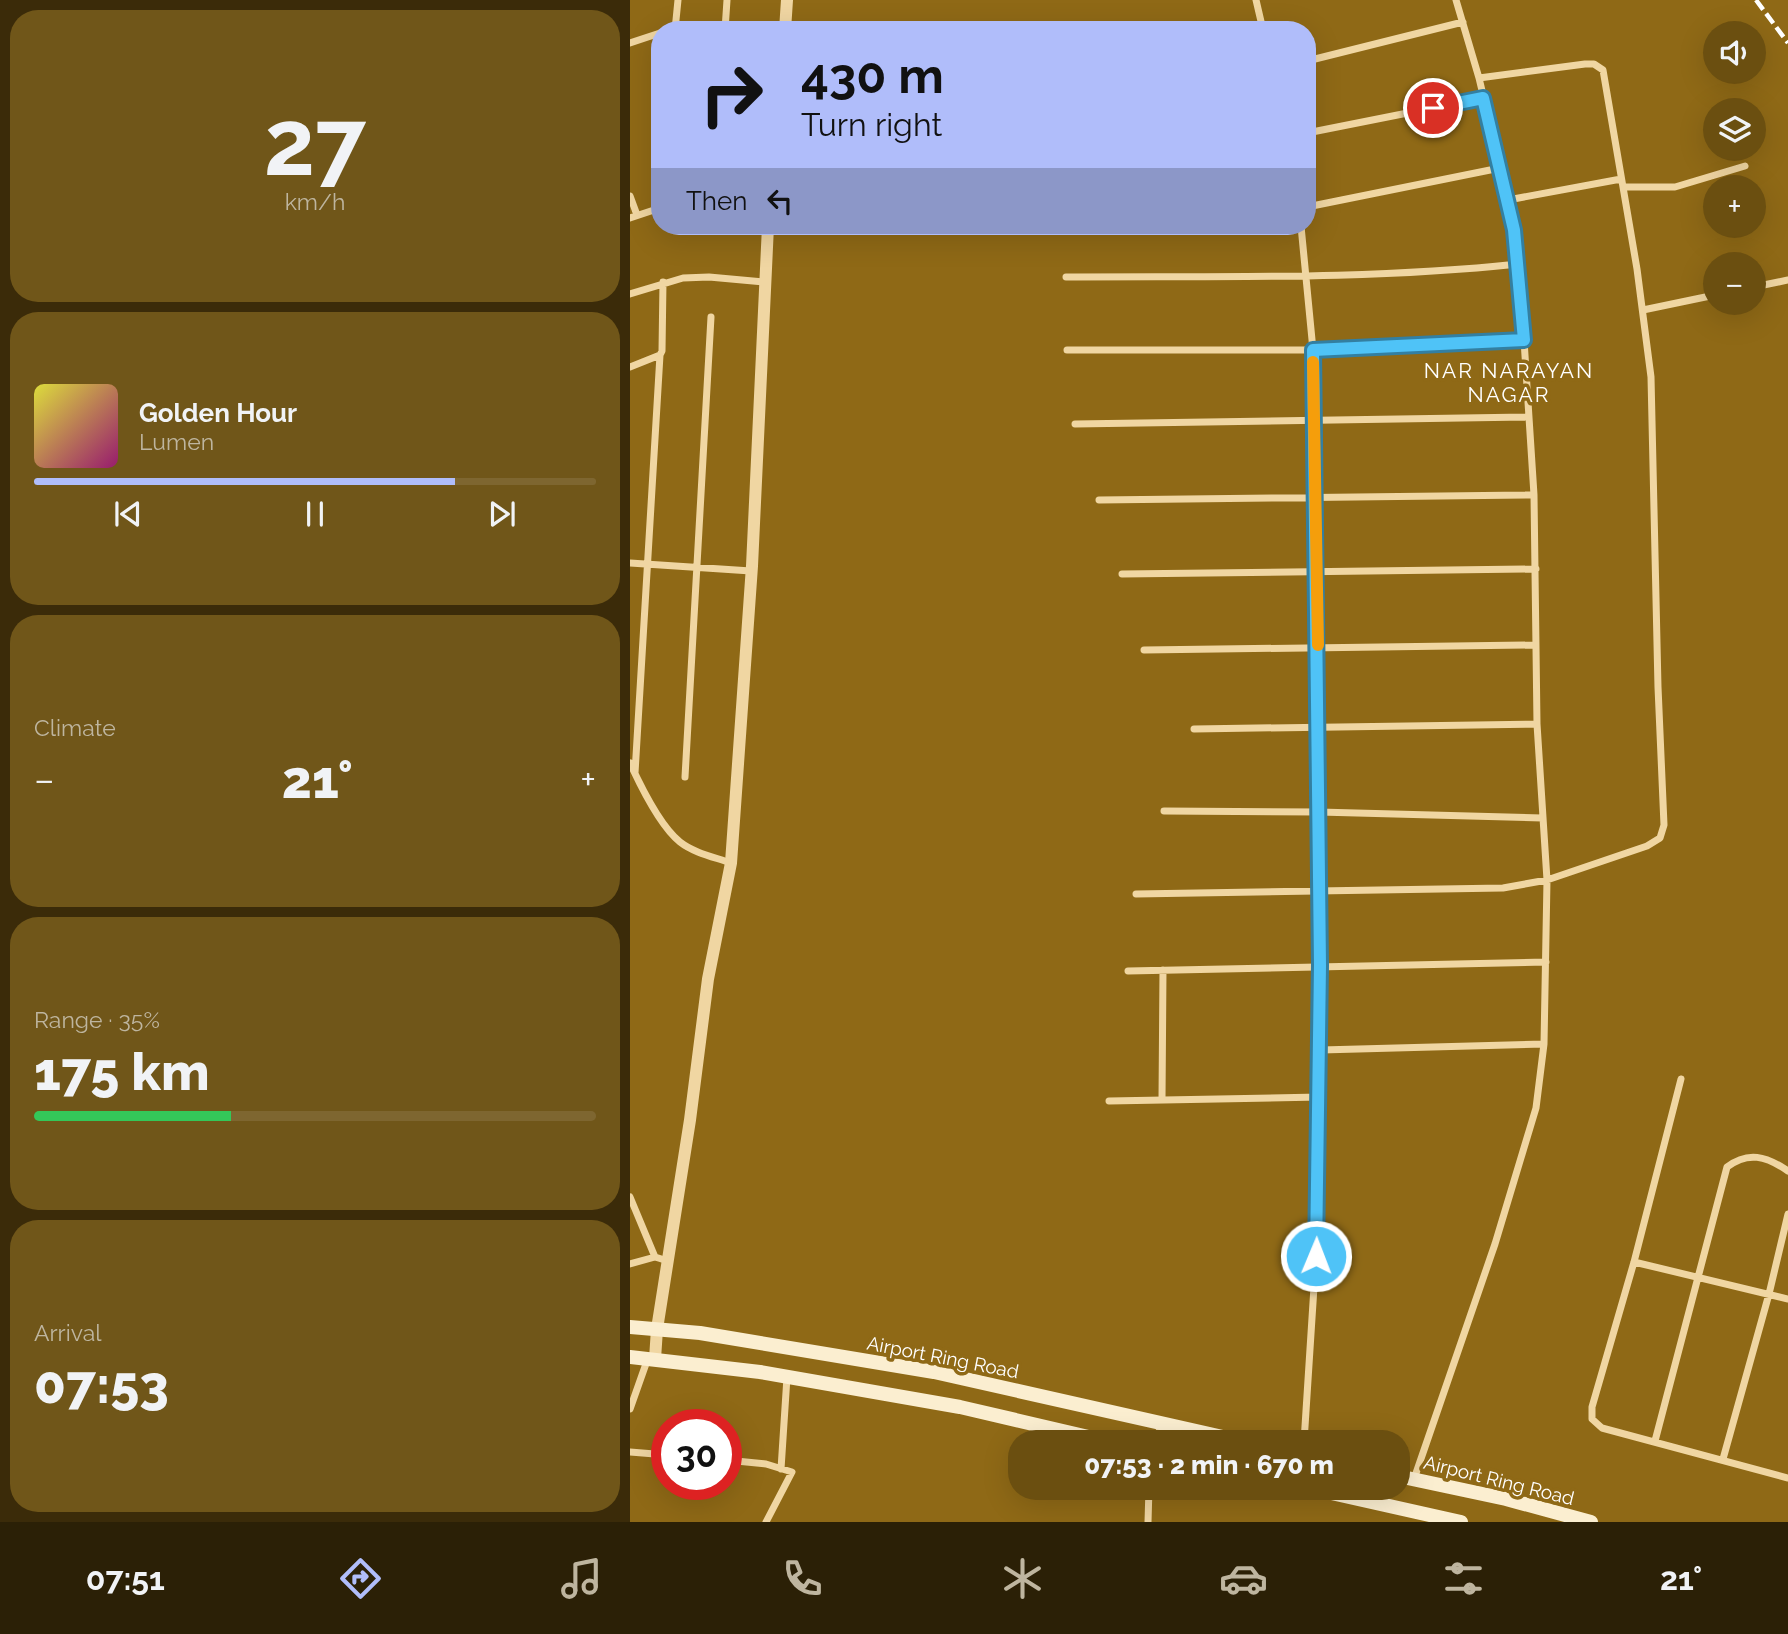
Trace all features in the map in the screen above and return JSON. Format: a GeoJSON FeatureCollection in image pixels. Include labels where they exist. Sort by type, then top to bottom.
{"type":"FeatureCollection","features":[{"type":"Feature","properties":{"kind":"main road","name":"Airport Ring Road"},"geometry":{"type":"LineString","coordinates":[[630,1327],[700,1333],[934,1372],[1191,1430]]}},
{"type":"Feature","properties":{"kind":"main road"},"geometry":{"type":"LineString","coordinates":[[630,1357],[787,1377],[960,1406],[1060,1430]]}},
{"type":"Feature","properties":{"kind":"main road","name":"Airport Ring Road"},"geometry":{"type":"LineString","coordinates":[[1410,1478],[1506,1499],[1591,1522]]}},
{"type":"Feature","properties":{"kind":"main road"},"geometry":{"type":"LineString","coordinates":[[1363,1500],[1461,1522]]}},
{"type":"Feature","properties":{"kind":"street"},"geometry":{"type":"LineString","coordinates":[[674,21],[678,0]]}},
{"type":"Feature","properties":{"kind":"street"},"geometry":{"type":"LineString","coordinates":[[726,21],[727,0]]}},
{"type":"Feature","properties":{"kind":"street"},"geometry":{"type":"LineString","coordinates":[[786,21],[787,0]]}},
{"type":"Feature","properties":{"kind":"street"},"geometry":{"type":"LineString","coordinates":[[1256,0],[1260,21]]}},
{"type":"Feature","properties":{"kind":"street"},"geometry":{"type":"LineString","coordinates":[[1414,1479],[1495,1244],[1536,1108],[1544,1044],[1547,880],[1537,724],[1534,495],[1518,264],[1508,200],[1479,78],[1456,0]]}},
{"type":"Feature","properties":{"kind":"street"},"geometry":{"type":"LineString","coordinates":[[1316,59],[1463,22]]}},
{"type":"Feature","properties":{"kind":"street"},"geometry":{"type":"LineString","coordinates":[[630,43],[651,36]]}},
{"type":"Feature","properties":{"kind":"street"},"geometry":{"type":"LineString","coordinates":[[1136,894],[1476,890],[1530,885],[1647,846],[1660,838],[1664,825],[1658,700],[1651,377],[1643,310],[1603,70],[1585,64],[1479,78]]}},
{"type":"Feature","properties":{"kind":"street"},"geometry":{"type":"LineString","coordinates":[[1316,131],[1483,98]]}},
{"type":"Feature","properties":{"kind":"street"},"geometry":{"type":"LineString","coordinates":[[1508,200],[1622,183],[1675,187],[1745,166]]}},
{"type":"Feature","properties":{"kind":"street"},"geometry":{"type":"LineString","coordinates":[[1316,205],[1500,167]]}},
{"type":"Feature","properties":{"kind":"street"},"geometry":{"type":"LineString","coordinates":[[630,196],[634,217],[651,211]]}},
{"type":"Feature","properties":{"kind":"street"},"geometry":{"type":"LineString","coordinates":[[630,1409],[652,1358],[657,1329],[661,1259],[690,1120],[708,979],[731,863],[751,572],[767,235]]}},
{"type":"Feature","properties":{"kind":"street"},"geometry":{"type":"LineString","coordinates":[[1302,235],[1313,350],[1321,1050],[1316,1256],[1305,1430]]}},
{"type":"Feature","properties":{"kind":"street"},"geometry":{"type":"LineString","coordinates":[[1066,277],[1307,275],[1518,264]]}},
{"type":"Feature","properties":{"kind":"street"},"geometry":{"type":"LineString","coordinates":[[630,294],[683,278],[709,277],[764,282]]}},
{"type":"Feature","properties":{"kind":"street"},"geometry":{"type":"LineString","coordinates":[[1766,285],[1788,280]]}},
{"type":"Feature","properties":{"kind":"street"},"geometry":{"type":"LineString","coordinates":[[635,773],[646,563],[660,355],[664,341],[663,282]]}},
{"type":"Feature","properties":{"kind":"street"},"geometry":{"type":"LineString","coordinates":[[1643,310],[1703,298]]}},
{"type":"Feature","properties":{"kind":"street"},"geometry":{"type":"LineString","coordinates":[[685,777],[711,317]]}},
{"type":"Feature","properties":{"kind":"street"},"geometry":{"type":"LineString","coordinates":[[1067,350],[1313,350],[1524,340]]}},
{"type":"Feature","properties":{"kind":"street"},"geometry":{"type":"LineString","coordinates":[[630,367],[660,355]]}},
{"type":"Feature","properties":{"kind":"street"},"geometry":{"type":"LineString","coordinates":[[1075,424],[1529,417]]}},
{"type":"Feature","properties":{"kind":"street"},"geometry":{"type":"LineString","coordinates":[[1098,499],[1534,495]]}},
{"type":"Feature","properties":{"kind":"street"},"geometry":{"type":"LineString","coordinates":[[630,563],[751,572]]}},
{"type":"Feature","properties":{"kind":"street"},"geometry":{"type":"LineString","coordinates":[[1122,574],[1536,569]]}},
{"type":"Feature","properties":{"kind":"street"},"geometry":{"type":"LineString","coordinates":[[1144,650],[1535,645]]}},
{"type":"Feature","properties":{"kind":"street"},"geometry":{"type":"LineString","coordinates":[[1194,729],[1537,724]]}},
{"type":"Feature","properties":{"kind":"street"},"geometry":{"type":"LineString","coordinates":[[630,763],[663,822],[680,842],[731,863]]}},
{"type":"Feature","properties":{"kind":"street"},"geometry":{"type":"LineString","coordinates":[[1164,811],[1542,818]]}},
{"type":"Feature","properties":{"kind":"street"},"geometry":{"type":"LineString","coordinates":[[1128,971],[1546,962]]}},
{"type":"Feature","properties":{"kind":"street"},"geometry":{"type":"LineString","coordinates":[[1162,1100],[1163,970]]}},
{"type":"Feature","properties":{"kind":"street"},"geometry":{"type":"LineString","coordinates":[[1321,1050],[1544,1044]]}},
{"type":"Feature","properties":{"kind":"street"},"geometry":{"type":"LineString","coordinates":[[1681,1079],[1634,1262],[1591,1408],[1592,1419],[1602,1428],[1788,1478]]}},
{"type":"Feature","properties":{"kind":"street"},"geometry":{"type":"LineString","coordinates":[[1109,1101],[1320,1097]]}},
{"type":"Feature","properties":{"kind":"street"},"geometry":{"type":"LineString","coordinates":[[1655,1441],[1727,1167],[1740,1157],[1757,1157],[1788,1171]]}},
{"type":"Feature","properties":{"kind":"street"},"geometry":{"type":"LineString","coordinates":[[630,1197],[661,1259]]}},
{"type":"Feature","properties":{"kind":"street"},"geometry":{"type":"LineString","coordinates":[[1723,1459],[1769,1294],[1788,1214]]}},
{"type":"Feature","properties":{"kind":"street"},"geometry":{"type":"LineString","coordinates":[[630,1264],[661,1259]]}},
{"type":"Feature","properties":{"kind":"street"},"geometry":{"type":"LineString","coordinates":[[1634,1262],[1788,1299]]}},
{"type":"Feature","properties":{"kind":"street"},"geometry":{"type":"LineString","coordinates":[[781,1469],[787,1377]]}},
{"type":"Feature","properties":{"kind":"street"},"geometry":{"type":"LineString","coordinates":[[1160,1430],[1164,1424]]}},
{"type":"Feature","properties":{"kind":"street"},"geometry":{"type":"LineString","coordinates":[[630,1452],[651,1454]]}},
{"type":"Feature","properties":{"kind":"street"},"geometry":{"type":"LineString","coordinates":[[742,1462],[766,1464],[792,1472],[766,1522]]}},
{"type":"Feature","properties":{"kind":"street"},"geometry":{"type":"LineString","coordinates":[[1148,1522],[1149,1500]]}},
{"type":"Feature","properties":{"kind":"railway"},"geometry":{"type":"LineString","coordinates":[[1756,0],[1788,43]]}},
{"type":"Feature","properties":{"kind":"slow traffic"},"geometry":{"type":"LineString","coordinates":[[1313,362],[1318,645]]}},
{"type":"Feature","properties":{"kind":"district","name":"NAR NARAYAN NAGAR"},"geometry":{"type":"Point","coordinates":[1509,382]}},
{"type":"Feature","properties":{"kind":"route"},"geometry":{"type":"LineString","coordinates":[[1316,1256],[1320,965],[1313,350],[1524,340],[1514,230],[1483,98],[1433,108]]}}]}
